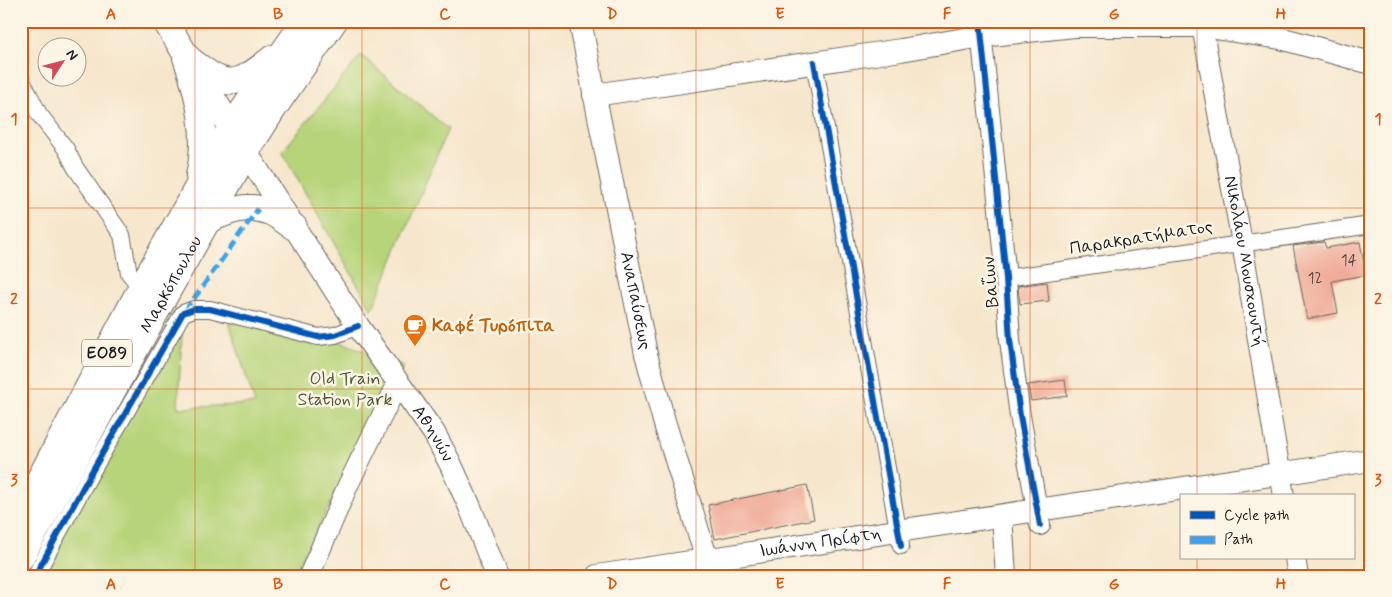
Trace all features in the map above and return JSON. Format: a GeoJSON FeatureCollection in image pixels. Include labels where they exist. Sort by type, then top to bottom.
{"type":"FeatureCollection","features":[{"type":"Feature","properties":{"kind":"highway","name":"Μαρκόπουλου"},"geometry":{"type":"LineString","coordinates":[[21,514],[141,288],[231,128],[304,21]]}},
{"type":"Feature","properties":{"kind":"highway","name":"Μαρκόπουλου"},"geometry":{"type":"LineString","coordinates":[[21,557],[246,152],[273,109],[334,21]]}},
{"type":"Feature","properties":{"kind":"highway"},"geometry":{"type":"LineString","coordinates":[[186,57],[211,77],[224,82],[233,82],[254,72],[287,46]]}},
{"type":"Feature","properties":{"kind":"highway","name":"ΕΟ89"},"geometry":{"type":"LineString","coordinates":[[186,57],[197,92],[204,130],[201,167],[195,194]]}},
{"type":"Feature","properties":{"kind":"highway"},"geometry":{"type":"LineString","coordinates":[[208,220],[236,209],[249,207],[270,212],[294,227]]}},
{"type":"Feature","properties":{"kind":"main road","name":"ΕΟ89"},"geometry":{"type":"LineString","coordinates":[[165,21],[246,152]]}},
{"type":"Feature","properties":{"kind":"main road","name":"Αναπαύσεως"},"geometry":{"type":"LineString","coordinates":[[580,21],[646,354],[708,571]]}},
{"type":"Feature","properties":{"kind":"main road"},"geometry":{"type":"LineString","coordinates":[[594,95],[901,50],[981,29],[1074,26],[1202,26],[1280,38],[1371,63]]}},
{"type":"Feature","properties":{"kind":"main road","name":"Αθηνών"},"geometry":{"type":"LineString","coordinates":[[246,152],[358,326],[434,433],[470,507],[497,576]]}},
{"type":"Feature","properties":{"kind":"main road","name":"Ιωάννη Πρίφτη"},"geometry":{"type":"LineString","coordinates":[[1245,494],[1283,486],[1371,460]]}},
{"type":"Feature","properties":{"kind":"main road","name":"Ιωάννη Πρίφτη"},"geometry":{"type":"LineString","coordinates":[[1220,494],[1371,475]]}},
{"type":"Feature","properties":{"kind":"main road","name":"Ιωάννη Πρίφτη"},"geometry":{"type":"LineString","coordinates":[[708,571],[900,538],[1039,517],[1180,499]]}},
{"type":"Feature","properties":{"kind":"main road","name":"Ιωάννη Πρίφτη"},"geometry":{"type":"LineString","coordinates":[[1039,517],[1180,504]]}},
{"type":"Feature","properties":{"kind":"main road","name":"Ιωάννη Πρίφτη"},"geometry":{"type":"LineString","coordinates":[[597,576],[708,571],[806,560],[900,538]]}},
{"type":"Feature","properties":{"kind":"street","name":"Νικολάου Μουσχουντή"},"geometry":{"type":"LineString","coordinates":[[1202,26],[1242,243],[1283,486]]}},
{"type":"Feature","properties":{"kind":"street","name":"Βαΐων"},"geometry":{"type":"LineString","coordinates":[[981,29],[1006,278],[1010,340],[1039,517]]}},
{"type":"Feature","properties":{"kind":"street"},"geometry":{"type":"LineString","coordinates":[[814,62],[900,538]]}},
{"type":"Feature","properties":{"kind":"street"},"geometry":{"type":"LineString","coordinates":[[21,79],[39,114],[66,149],[79,173],[122,235],[129,273],[141,288]]}},
{"type":"Feature","properties":{"kind":"street","name":"Παρακρατήματος"},"geometry":{"type":"LineString","coordinates":[[1006,278],[1371,224]]}},
{"type":"Feature","properties":{"kind":"street"},"geometry":{"type":"LineString","coordinates":[[35,576],[91,473],[183,313],[194,309],[210,309],[318,337],[335,334],[358,326]]}},
{"type":"Feature","properties":{"kind":"street"},"geometry":{"type":"LineString","coordinates":[[309,576],[348,485],[398,383]]}},
{"type":"Feature","properties":{"kind":"street"},"geometry":{"type":"LineString","coordinates":[[1003,523],[1006,576]]}},
{"type":"Feature","properties":{"kind":"street"},"geometry":{"type":"LineString","coordinates":[[1295,560],[1298,576]]}},
{"type":"Feature","properties":{"kind":"green space"},"geometry":{"type":"Polygon","coordinates":[[[361,55],[448,129],[372,310],[282,152],[361,55]]]}},
{"type":"Feature","properties":{"kind":"green space","name":"Old Train Station Park"},"geometry":{"type":"Polygon","coordinates":[[[183,313],[178,408],[255,404],[228,319],[325,336],[404,366],[292,576],[37,576],[183,313]]]}},
{"type":"Feature","properties":{"kind":"building"},"geometry":{"type":"Polygon","coordinates":[[[1324,242],[1326,248],[1360,242],[1366,275],[1332,281],[1338,313],[1307,319],[1293,246],[1324,242]]]}},
{"type":"Feature","properties":{"kind":"building"},"geometry":{"type":"Polygon","coordinates":[[[1047,282],[1049,301],[1020,304],[1018,286],[1047,282]]]}},
{"type":"Feature","properties":{"kind":"building"},"geometry":{"type":"Polygon","coordinates":[[[1065,380],[1067,396],[1031,401],[1028,385],[1065,380]]]}},
{"type":"Feature","properties":{"kind":"building"},"geometry":{"type":"Polygon","coordinates":[[[807,485],[814,519],[715,539],[708,505],[807,485]]]}},
{"type":"Feature","properties":{"kind":"marked path"},"geometry":{"type":"LineString","coordinates":[[185,311],[258,209]]}},
{"type":"Feature","properties":{"kind":"cycle path"},"geometry":{"type":"LineString","coordinates":[[980,21],[1006,278],[1010,340],[1020,416],[1040,525]]}},
{"type":"Feature","properties":{"kind":"cycle path"},"geometry":{"type":"LineString","coordinates":[[814,62],[901,546]]}},
{"type":"Feature","properties":{"kind":"cycle path"},"geometry":{"type":"LineString","coordinates":[[35,576],[91,473],[183,313],[194,309],[210,309],[318,337],[335,335],[358,326]]}},
{"type":"Feature","properties":{"kind":"place","name":"Καφέ Τυρóπιτα"},"geometry":{"type":"Point","coordinates":[415,347]}}]}
